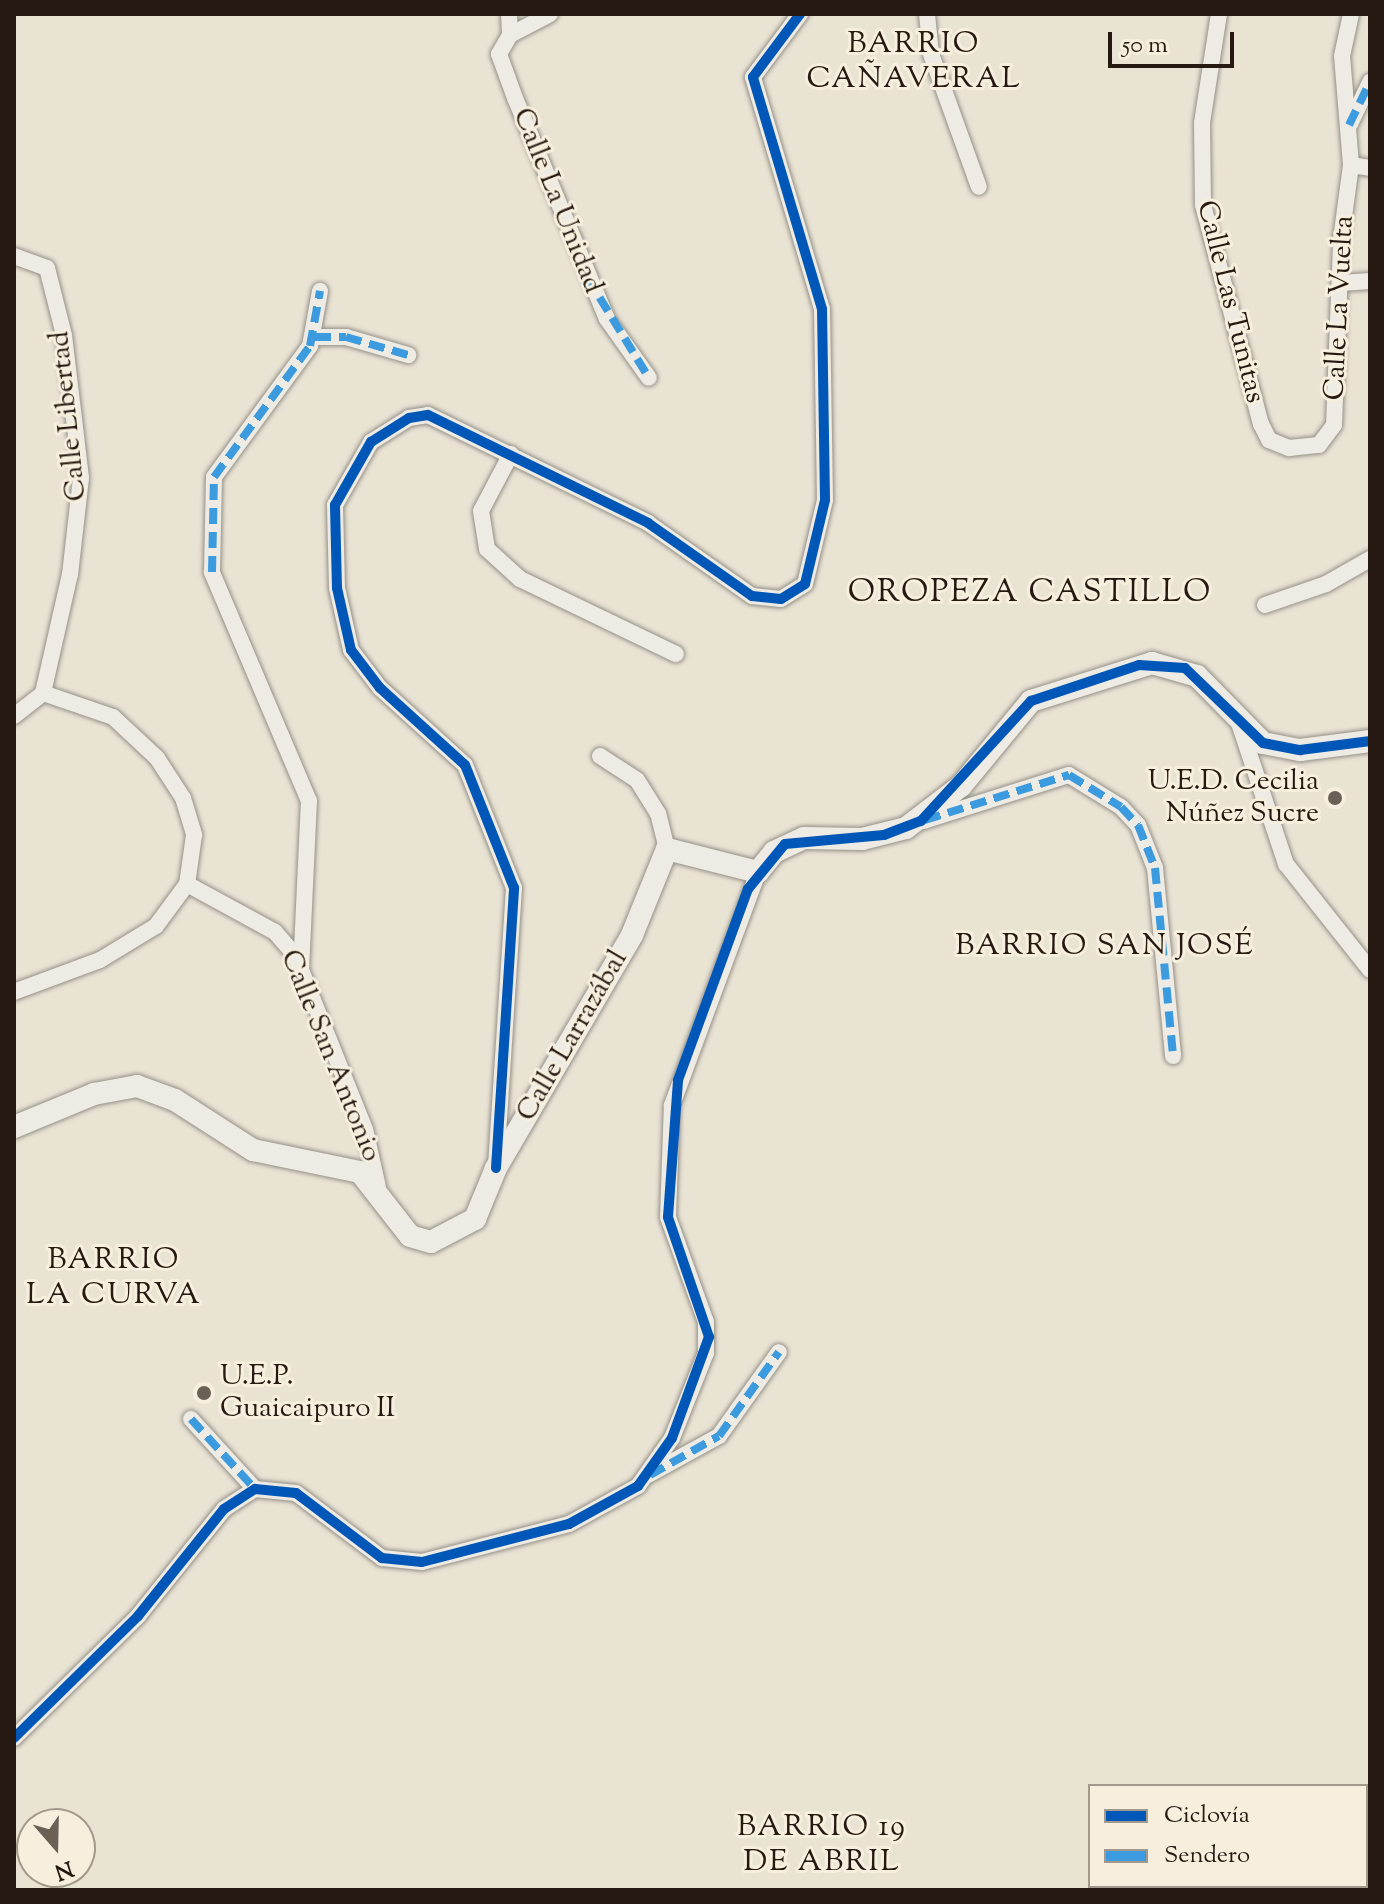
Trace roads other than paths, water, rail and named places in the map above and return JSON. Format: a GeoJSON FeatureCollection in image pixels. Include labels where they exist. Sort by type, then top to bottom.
{"type":"FeatureCollection","features":[{"type":"Feature","properties":{"kind":"street","name":"Calle La Unidad"},"geometry":{"type":"LineString","coordinates":[[509,14],[510,35],[499,54],[587,277],[649,378]]}},
{"type":"Feature","properties":{"kind":"street"},"geometry":{"type":"LineString","coordinates":[[510,35],[550,14]]}},
{"type":"Feature","properties":{"kind":"street"},"geometry":{"type":"LineString","coordinates":[[496,1168],[516,912],[507,862],[465,765],[380,688],[351,650],[332,530],[348,472],[371,442],[409,418],[442,418],[648,523],[752,596],[781,599],[805,584],[818,556],[825,500],[822,309],[753,77],[800,14]]}},
{"type":"Feature","properties":{"kind":"street"},"geometry":{"type":"LineString","coordinates":[[927,14],[931,54],[979,187]]}},
{"type":"Feature","properties":{"kind":"street","name":"Calle Las Tunitas"},"geometry":{"type":"LineString","coordinates":[[1219,14],[1200,151],[1215,267],[1269,440],[1278,447],[1319,445]]}},
{"type":"Feature","properties":{"kind":"street","name":"Calle La Vuelta"},"geometry":{"type":"LineString","coordinates":[[1319,445],[1334,425],[1351,165],[1342,56],[1351,14]]}},
{"type":"Feature","properties":{"kind":"street"},"geometry":{"type":"LineString","coordinates":[[1349,125],[1370,82]]}},
{"type":"Feature","properties":{"kind":"street"},"geometry":{"type":"LineString","coordinates":[[1351,165],[1370,168]]}},
{"type":"Feature","properties":{"kind":"street","name":"Calle Libertad"},"geometry":{"type":"LineString","coordinates":[[14,256],[47,268],[64,335],[81,478],[70,574],[43,693]]}},
{"type":"Feature","properties":{"kind":"street"},"geometry":{"type":"LineString","coordinates":[[1341,283],[1370,281]]}},
{"type":"Feature","properties":{"kind":"street"},"geometry":{"type":"LineString","coordinates":[[301,970],[309,801],[212,572],[214,477],[315,337],[320,291]]}},
{"type":"Feature","properties":{"kind":"street"},"geometry":{"type":"LineString","coordinates":[[315,337],[346,337],[408,355]]}},
{"type":"Feature","properties":{"kind":"street"},"geometry":{"type":"LineString","coordinates":[[511,454],[481,511],[487,549],[520,579],[676,654]]}},
{"type":"Feature","properties":{"kind":"street"},"geometry":{"type":"LineString","coordinates":[[1265,605],[1370,559]]}},
{"type":"Feature","properties":{"kind":"street"},"geometry":{"type":"LineString","coordinates":[[921,821],[1031,701],[1100,674],[1152,663],[1185,668],[1263,743],[1300,750],[1370,741]]}},
{"type":"Feature","properties":{"kind":"street"},"geometry":{"type":"LineString","coordinates":[[14,716],[43,693],[113,717],[157,758],[189,814],[187,884],[137,940],[14,992]]}},
{"type":"Feature","properties":{"kind":"street"},"geometry":{"type":"LineString","coordinates":[[1238,720],[1286,864],[1370,970]]}},
{"type":"Feature","properties":{"kind":"street"},"geometry":{"type":"LineString","coordinates":[[600,756],[637,780],[658,813],[667,849],[758,872]]}},
{"type":"Feature","properties":{"kind":"street"},"geometry":{"type":"LineString","coordinates":[[646,1476],[672,1438],[709,1337],[668,1217],[672,1105],[758,872],[785,844],[804,838],[862,839],[1069,775],[1121,807],[1149,845],[1155,868],[1173,1056]]}},
{"type":"Feature","properties":{"kind":"street","name":"Calle Larrazábal"},"geometry":{"type":"LineString","coordinates":[[378,1187],[400,1226],[431,1242],[475,1219],[496,1168],[632,935],[667,849]]}},
{"type":"Feature","properties":{"kind":"street","name":"Calle San Antonio"},"geometry":{"type":"LineString","coordinates":[[187,884],[275,932],[301,970],[365,1129],[378,1187]]}},
{"type":"Feature","properties":{"kind":"street"},"geometry":{"type":"LineString","coordinates":[[14,1127],[94,1094],[137,1086],[175,1100],[253,1150],[342,1166],[378,1187]]}},
{"type":"Feature","properties":{"kind":"street"},"geometry":{"type":"LineString","coordinates":[[191,1419],[255,1489],[296,1493],[382,1558],[422,1562],[569,1524],[615,1503],[646,1476],[719,1436],[779,1352]]}},
{"type":"Feature","properties":{"kind":"street"},"geometry":{"type":"LineString","coordinates":[[14,1738],[138,1616],[209,1524],[255,1489]]}},
{"type":"Feature","properties":{"kind":"place","name":"U.E.D. Cecilia Núñez Sucre"},"geometry":{"type":"Point","coordinates":[1335,798]}},
{"type":"Feature","properties":{"kind":"place","name":"U.E.P. Guaicaipuro II"},"geometry":{"type":"Point","coordinates":[204,1393]}},
{"type":"Feature","properties":{"kind":"district","name":"BARRIO CAÑAVERAL"},"geometry":{"type":"Point","coordinates":[914,62]}},
{"type":"Feature","properties":{"kind":"district","name":"OROPEZA CASTILLO"},"geometry":{"type":"Point","coordinates":[1030,593]}},
{"type":"Feature","properties":{"kind":"district","name":"BARRIO SAN JOSÉ"},"geometry":{"type":"Point","coordinates":[1105,947]}},
{"type":"Feature","properties":{"kind":"district","name":"BARRIO LA CURVA"},"geometry":{"type":"Point","coordinates":[114,1278]}},
{"type":"Feature","properties":{"kind":"district","name":"BARRIO 19 DE ABRIL"},"geometry":{"type":"Point","coordinates":[822,1845]}}]}
